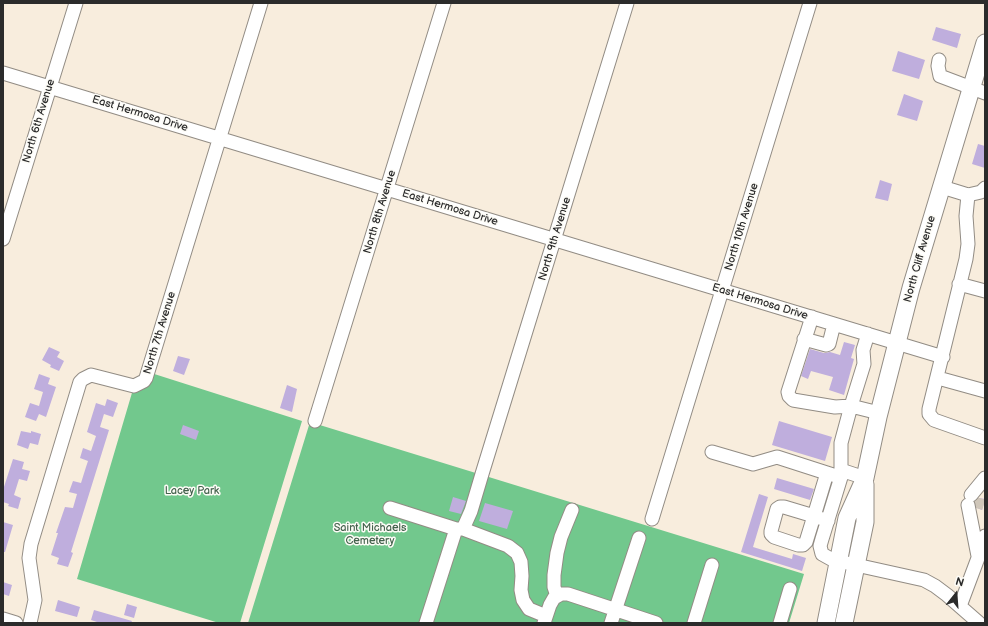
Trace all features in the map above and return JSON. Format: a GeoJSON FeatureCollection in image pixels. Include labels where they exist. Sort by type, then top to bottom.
{"type":"FeatureCollection","features":[{"type":"Feature","properties":{"kind":"main road","name":"North Cliff Avenue"},"geometry":{"type":"LineString","coordinates":[[826,623],[847,518],[865,478],[879,413],[911,288],[942,187],[978,91],[985,43]]}},
{"type":"Feature","properties":{"kind":"main road","name":"North Cliff Avenue"},"geometry":{"type":"LineString","coordinates":[[844,623],[865,522],[865,478]]}},
{"type":"Feature","properties":{"kind":"street","name":"North 6th Avenue"},"geometry":{"type":"LineString","coordinates":[[3,239],[76,3]]}},
{"type":"Feature","properties":{"kind":"street","name":"North 7th Avenue"},"geometry":{"type":"LineString","coordinates":[[30,623],[35,600],[29,558],[31,544],[80,382],[87,376],[96,375],[134,386],[144,382],[146,378],[261,3]]}},
{"type":"Feature","properties":{"kind":"street","name":"North 8th Avenue"},"geometry":{"type":"LineString","coordinates":[[316,421],[444,3]]}},
{"type":"Feature","properties":{"kind":"street","name":"North 9th Avenue"},"geometry":{"type":"LineString","coordinates":[[426,623],[460,529],[471,511],[627,3]]}},
{"type":"Feature","properties":{"kind":"street","name":"North 10th Avenue"},"geometry":{"type":"LineString","coordinates":[[652,519],[810,3]]}},
{"type":"Feature","properties":{"kind":"street"},"geometry":{"type":"LineString","coordinates":[[939,60],[938,66],[940,76],[978,91]]}},
{"type":"Feature","properties":{"kind":"street","name":"East Hermosa Drive"},"geometry":{"type":"LineString","coordinates":[[3,73],[943,357]]}},
{"type":"Feature","properties":{"kind":"street"},"geometry":{"type":"LineString","coordinates":[[942,187],[968,195],[981,192],[985,188]]}},
{"type":"Feature","properties":{"kind":"street"},"geometry":{"type":"LineString","coordinates":[[968,195],[966,216],[968,244],[966,259],[929,414],[938,422],[985,438]]}},
{"type":"Feature","properties":{"kind":"street"},"geometry":{"type":"LineString","coordinates":[[960,284],[985,291]]}},
{"type":"Feature","properties":{"kind":"street"},"geometry":{"type":"LineString","coordinates":[[812,317],[791,381],[788,392],[790,396],[793,400],[835,407],[851,406],[879,413]]}},
{"type":"Feature","properties":{"kind":"street"},"geometry":{"type":"LineString","coordinates":[[804,339],[826,345],[829,344],[834,324]]}},
{"type":"Feature","properties":{"kind":"street"},"geometry":{"type":"LineString","coordinates":[[868,334],[863,350],[864,364],[851,406],[842,443],[841,474],[822,539],[822,554],[838,561],[924,580],[935,586],[979,623]]}},
{"type":"Feature","properties":{"kind":"street"},"geometry":{"type":"LineString","coordinates":[[938,378],[985,392]]}},
{"type":"Feature","properties":{"kind":"street"},"geometry":{"type":"LineString","coordinates":[[712,452],[753,464],[777,457],[827,473],[865,478]]}},
{"type":"Feature","properties":{"kind":"street"},"geometry":{"type":"LineString","coordinates":[[827,473],[814,516],[828,521]]}},
{"type":"Feature","properties":{"kind":"street"},"geometry":{"type":"LineString","coordinates":[[982,559],[976,499],[985,478]]}},
{"type":"Feature","properties":{"kind":"street"},"geometry":{"type":"LineString","coordinates":[[390,508],[460,529],[508,546],[517,553],[521,562],[521,590],[523,600],[529,609],[545,620],[550,605],[557,596],[561,594],[568,594],[656,623]]}},
{"type":"Feature","properties":{"kind":"street"},"geometry":{"type":"LineString","coordinates":[[557,596],[554,587],[557,553],[561,537],[572,510]]}},
{"type":"Feature","properties":{"kind":"street"},"geometry":{"type":"LineString","coordinates":[[960,606],[982,559],[985,536]]}},
{"type":"Feature","properties":{"kind":"street"},"geometry":{"type":"LineString","coordinates":[[611,623],[639,538]]}},
{"type":"Feature","properties":{"kind":"street"},"geometry":{"type":"LineString","coordinates":[[694,623],[712,565]]}},
{"type":"Feature","properties":{"kind":"street"},"geometry":{"type":"LineString","coordinates":[[780,623],[790,589]]}},
{"type":"Feature","properties":{"kind":"street"},"geometry":{"type":"LineString","coordinates":[[3,619],[16,623]]}},
{"type":"Feature","properties":{"kind":"green space","name":"Lacey Park"},"geometry":{"type":"Polygon","coordinates":[[[148,372],[302,421],[240,623],[219,623],[77,579],[134,386],[148,372]]]}},
{"type":"Feature","properties":{"kind":"green space","name":"Saint Michaels Cemetery"},"geometry":{"type":"Polygon","coordinates":[[[310,422],[804,574],[789,623],[248,623],[310,422]]]}},
{"type":"Feature","properties":{"kind":"building"},"geometry":{"type":"Polygon","coordinates":[[[936,27],[961,34],[957,48],[932,40],[936,27]]]}},
{"type":"Feature","properties":{"kind":"building"},"geometry":{"type":"Polygon","coordinates":[[[898,51],[925,60],[919,79],[892,71],[898,51]]]}},
{"type":"Feature","properties":{"kind":"building"},"geometry":{"type":"Polygon","coordinates":[[[904,94],[923,101],[917,121],[897,115],[904,94]]]}},
{"type":"Feature","properties":{"kind":"building"},"geometry":{"type":"Polygon","coordinates":[[[978,144],[985,146],[985,168],[972,164],[978,144]]]}},
{"type":"Feature","properties":{"kind":"building"},"geometry":{"type":"Polygon","coordinates":[[[880,180],[892,184],[888,201],[875,198],[880,180]]]}},
{"type":"Feature","properties":{"kind":"building"},"geometry":{"type":"Polygon","coordinates":[[[844,342],[855,345],[851,358],[854,359],[844,395],[829,390],[833,377],[811,371],[808,379],[801,376],[810,349],[840,355],[844,342]]]}},
{"type":"Feature","properties":{"kind":"building"},"geometry":{"type":"Polygon","coordinates":[[[49,347],[60,352],[57,357],[64,361],[59,371],[50,367],[51,365],[42,360],[49,347]]]}},
{"type":"Feature","properties":{"kind":"building"},"geometry":{"type":"Polygon","coordinates":[[[178,356],[190,359],[184,375],[173,371],[178,356]]]}},
{"type":"Feature","properties":{"kind":"building"},"geometry":{"type":"Polygon","coordinates":[[[39,374],[50,378],[48,384],[56,387],[46,417],[39,414],[36,421],[25,417],[30,403],[39,406],[43,392],[34,389],[39,374]]]}},
{"type":"Feature","properties":{"kind":"building"},"geometry":{"type":"Polygon","coordinates":[[[287,385],[297,389],[292,412],[280,408],[287,385]]]}},
{"type":"Feature","properties":{"kind":"building"},"geometry":{"type":"Polygon","coordinates":[[[107,399],[118,403],[113,417],[104,414],[100,427],[109,430],[71,552],[73,553],[68,567],[57,564],[59,558],[51,555],[58,533],[56,533],[65,507],[73,508],[77,494],[69,492],[73,481],[81,483],[88,461],[80,458],[83,448],[91,451],[96,436],[87,432],[96,403],[105,406],[107,399]]]}},
{"type":"Feature","properties":{"kind":"building"},"geometry":{"type":"Polygon","coordinates":[[[779,421],[832,437],[825,461],[772,445],[779,421]]]}},
{"type":"Feature","properties":{"kind":"building"},"geometry":{"type":"Polygon","coordinates":[[[183,425],[199,431],[196,440],[180,434],[183,425]]]}},
{"type":"Feature","properties":{"kind":"building"},"geometry":{"type":"Polygon","coordinates":[[[21,431],[31,433],[31,431],[41,434],[38,445],[30,443],[28,449],[17,445],[21,431]]]}},
{"type":"Feature","properties":{"kind":"building"},"geometry":{"type":"Polygon","coordinates":[[[13,459],[24,462],[22,469],[30,471],[27,481],[19,479],[14,495],[21,498],[18,509],[8,506],[9,504],[3,502],[3,490],[13,459]]]}},
{"type":"Feature","properties":{"kind":"building"},"geometry":{"type":"Polygon","coordinates":[[[777,478],[814,489],[810,500],[774,489],[777,478]]]}},
{"type":"Feature","properties":{"kind":"building"},"geometry":{"type":"Polygon","coordinates":[[[759,494],[768,497],[753,547],[792,559],[793,554],[806,558],[802,571],[741,552],[759,494]]]}},
{"type":"Feature","properties":{"kind":"building"},"geometry":{"type":"Polygon","coordinates":[[[453,497],[466,501],[461,514],[449,511],[453,497]]]}},
{"type":"Feature","properties":{"kind":"building"},"geometry":{"type":"Polygon","coordinates":[[[979,498],[985,499],[982,510],[977,508],[975,502],[979,498]]]}},
{"type":"Feature","properties":{"kind":"building"},"geometry":{"type":"Polygon","coordinates":[[[485,503],[513,511],[507,529],[479,521],[485,503]]]}},
{"type":"Feature","properties":{"kind":"building"},"geometry":{"type":"Polygon","coordinates":[[[3,522],[13,525],[5,552],[3,552],[3,522]]]}},
{"type":"Feature","properties":{"kind":"building"},"geometry":{"type":"Polygon","coordinates":[[[3,582],[12,585],[9,596],[3,594],[3,582]]]}},
{"type":"Feature","properties":{"kind":"building"},"geometry":{"type":"Polygon","coordinates":[[[58,600],[80,607],[77,617],[55,611],[58,600]]]}},
{"type":"Feature","properties":{"kind":"building"},"geometry":{"type":"Polygon","coordinates":[[[127,604],[137,607],[134,618],[124,615],[127,604]]]}},
{"type":"Feature","properties":{"kind":"building"},"geometry":{"type":"Polygon","coordinates":[[[94,610],[132,621],[131,623],[100,623],[91,620],[94,610]]]}},
{"type":"Feature","properties":{"kind":"tunnel"},"geometry":{"type":"LineString","coordinates":[[976,508],[979,498]]}}]}
